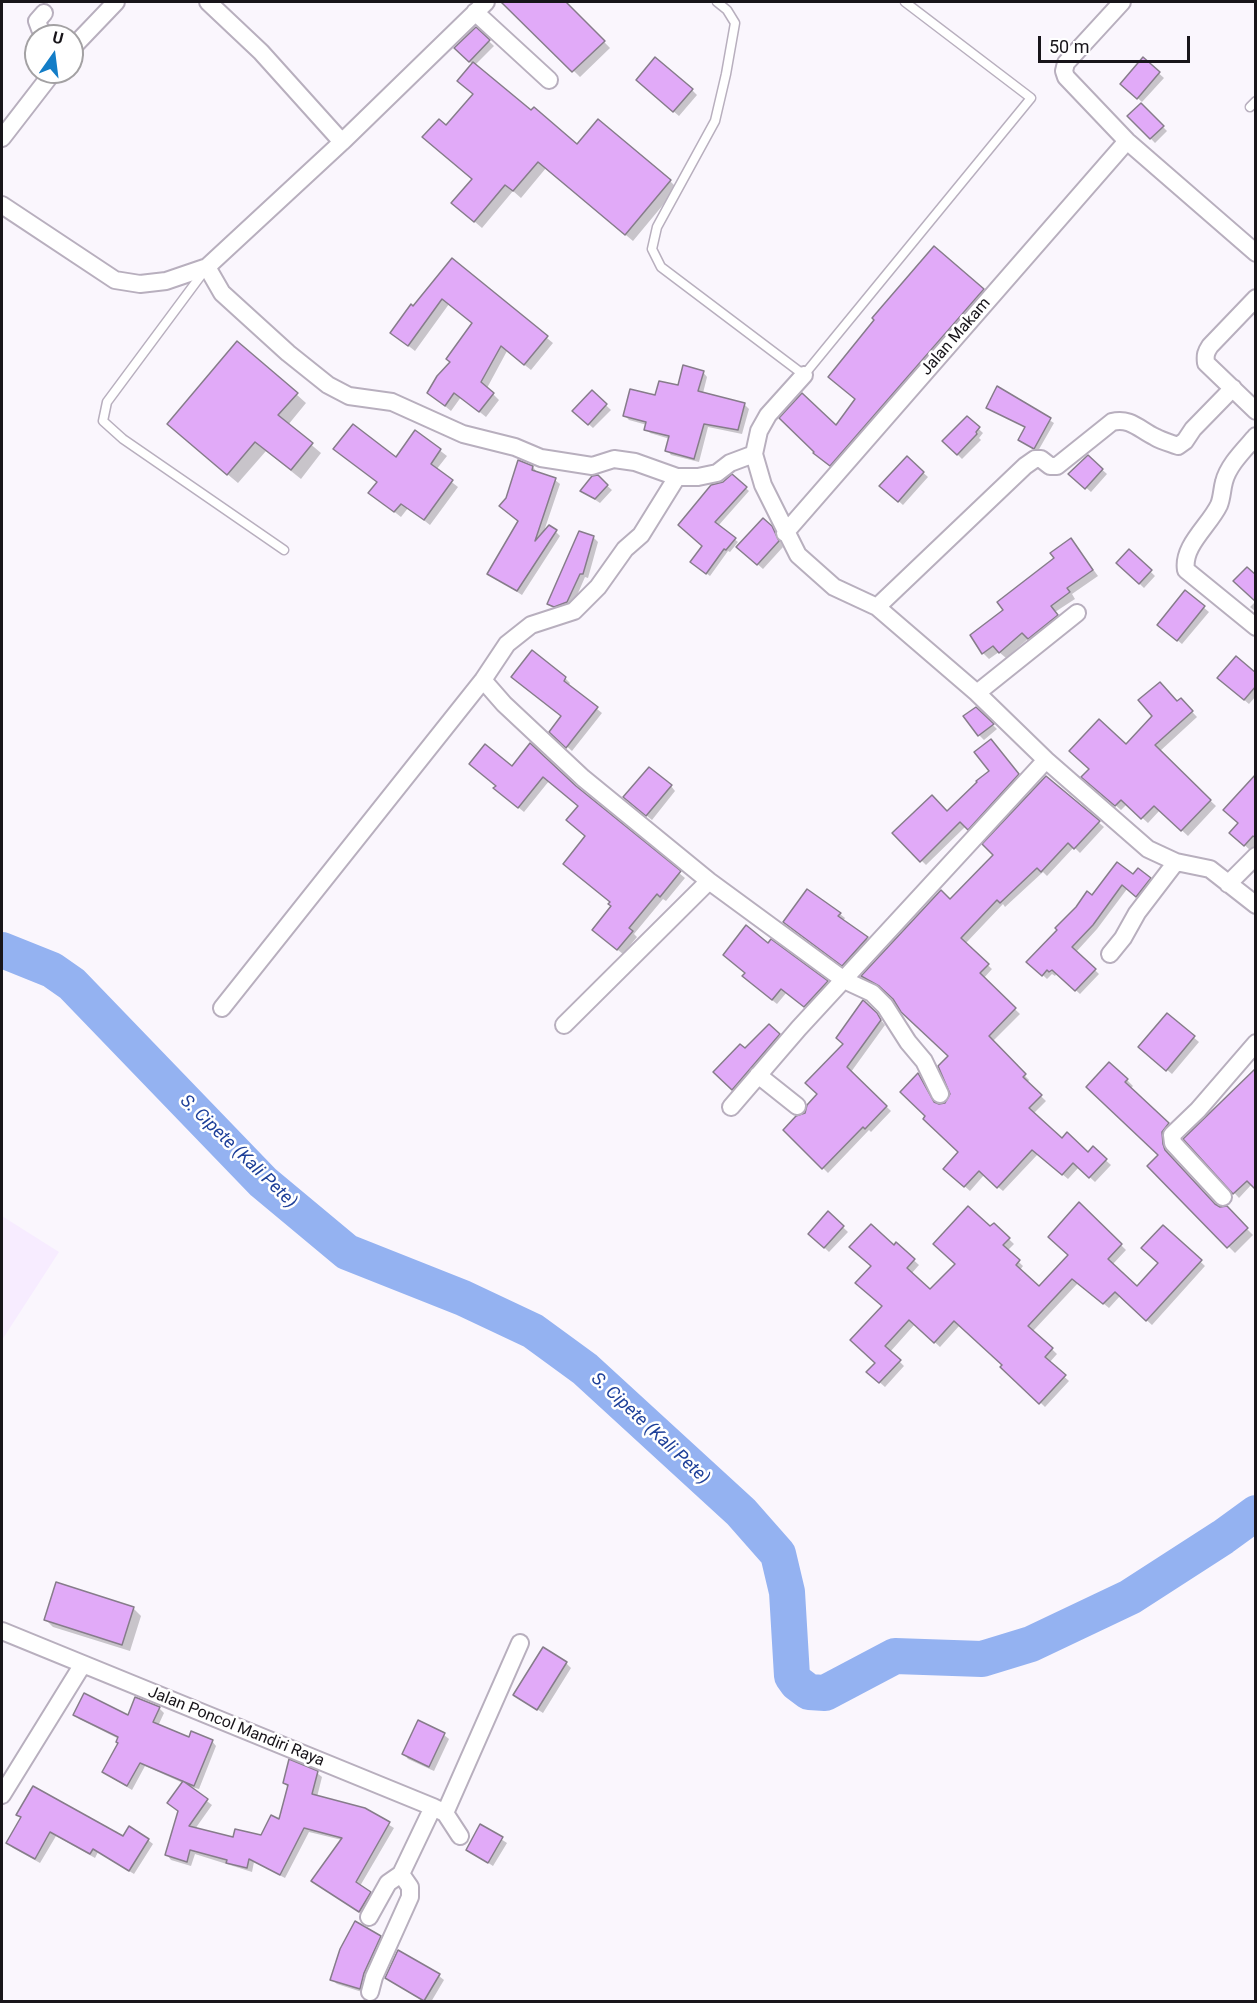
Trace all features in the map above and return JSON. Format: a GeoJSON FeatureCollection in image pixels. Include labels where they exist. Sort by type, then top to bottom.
{"type":"FeatureCollection","features":[{"type":"Feature","properties":{"kind":"street"},"geometry":{"type":"LineString","coordinates":[[84,35],[116,2]]}},
{"type":"Feature","properties":{"kind":"street"},"geometry":{"type":"LineString","coordinates":[[208,2],[261,52],[342,142]]}},
{"type":"Feature","properties":{"kind":"street"},"geometry":{"type":"LineString","coordinates":[[1122,2],[1066,63],[1064,71],[1066,77],[1128,141],[1256,253]]}},
{"type":"Feature","properties":{"kind":"street"},"geometry":{"type":"LineString","coordinates":[[2,205],[115,280],[140,284],[166,281],[207,267],[342,142],[481,7],[549,80]]}},
{"type":"Feature","properties":{"kind":"street"},"geometry":{"type":"LineString","coordinates":[[38,24],[37,21],[44,13]]}},
{"type":"Feature","properties":{"kind":"street"},"geometry":{"type":"LineString","coordinates":[[2,138],[44,84]]}},
{"type":"Feature","properties":{"kind":"street","name":"Jalan Makam"},"geometry":{"type":"LineString","coordinates":[[785,533],[1128,141]]}},
{"type":"Feature","properties":{"kind":"street"},"geometry":{"type":"LineString","coordinates":[[207,267],[222,293],[280,346],[328,385],[349,396],[392,402],[463,434],[515,447],[542,458],[592,466],[614,459],[635,462],[677,477],[698,477],[717,473],[730,463],[754,454]]}},
{"type":"Feature","properties":{"kind":"street"},"geometry":{"type":"LineString","coordinates":[[1256,298],[1206,352],[1206,363],[1256,411]]}},
{"type":"Feature","properties":{"kind":"street"},"geometry":{"type":"LineString","coordinates":[[804,375],[768,416],[759,431],[754,454],[763,485],[798,555],[834,587],[877,607],[977,693],[1046,760],[1148,849],[1176,862],[1210,869],[1256,905]]}},
{"type":"Feature","properties":{"kind":"street"},"geometry":{"type":"LineString","coordinates":[[877,607],[1035,459],[1041,459],[1050,466],[1057,466],[1112,422],[1120,419],[1130,422],[1156,438],[1178,446],[1233,388]]}},
{"type":"Feature","properties":{"kind":"street"},"geometry":{"type":"LineString","coordinates":[[1256,436],[1234,463],[1224,481],[1219,504],[1188,551],[1185,564],[1186,570],[1256,627]]}},
{"type":"Feature","properties":{"kind":"street"},"geometry":{"type":"LineString","coordinates":[[222,1008],[483,680],[507,644],[531,625],[574,611],[598,587],[626,549],[641,535],[677,477]]}},
{"type":"Feature","properties":{"kind":"street"},"geometry":{"type":"LineString","coordinates":[[977,693],[1077,613]]}},
{"type":"Feature","properties":{"kind":"street"},"geometry":{"type":"LineString","coordinates":[[483,680],[504,704],[583,778],[709,881],[844,980],[872,993],[885,1006],[908,1042],[924,1061],[940,1094]]}},
{"type":"Feature","properties":{"kind":"street"},"geometry":{"type":"LineString","coordinates":[[731,1107],[799,1028],[1046,760]]}},
{"type":"Feature","properties":{"kind":"street"},"geometry":{"type":"LineString","coordinates":[[1228,884],[1256,856]]}},
{"type":"Feature","properties":{"kind":"street"},"geometry":{"type":"LineString","coordinates":[[1110,954],[1123,939],[1137,913],[1176,862]]}},
{"type":"Feature","properties":{"kind":"street"},"geometry":{"type":"LineString","coordinates":[[564,1025],[709,881]]}},
{"type":"Feature","properties":{"kind":"street"},"geometry":{"type":"LineString","coordinates":[[1223,1197],[1173,1143],[1172,1135],[1198,1110],[1256,1043]]}},
{"type":"Feature","properties":{"kind":"street"},"geometry":{"type":"LineString","coordinates":[[758,1075],[797,1106]]}},
{"type":"Feature","properties":{"kind":"street","name":"Jalan Poncol Mandiri Raya"},"geometry":{"type":"LineString","coordinates":[[2,1631],[439,1810]]}},
{"type":"Feature","properties":{"kind":"street"},"geometry":{"type":"LineString","coordinates":[[369,1917],[388,1883],[401,1874],[439,1810],[520,1643]]}},
{"type":"Feature","properties":{"kind":"street"},"geometry":{"type":"LineString","coordinates":[[2,1795],[83,1664]]}},
{"type":"Feature","properties":{"kind":"street"},"geometry":{"type":"LineString","coordinates":[[439,1810],[460,1836]]}},
{"type":"Feature","properties":{"kind":"street"},"geometry":{"type":"LineString","coordinates":[[370,1992],[374,1977],[410,1897],[410,1887],[401,1874]]}},
{"type":"Feature","properties":{"kind":"lane"},"geometry":{"type":"LineString","coordinates":[[717,2],[727,10],[735,23],[726,74],[714,121],[657,227],[652,249],[661,267],[804,375],[1031,98],[905,2]]}},
{"type":"Feature","properties":{"kind":"lane"},"geometry":{"type":"LineString","coordinates":[[207,267],[107,402],[103,421],[123,440],[284,550]]}},
{"type":"Feature","properties":{"kind":"shaded area"},"geometry":{"type":"Polygon","coordinates":[[[2,1216],[59,1252],[2,1340],[2,1216]]]}},
{"type":"Feature","properties":{"kind":"building"},"geometry":{"type":"Polygon","coordinates":[[[501,2],[566,2],[605,41],[572,72],[501,2]]]}},
{"type":"Feature","properties":{"kind":"building"},"geometry":{"type":"Polygon","coordinates":[[[476,27],[490,40],[469,62],[454,48],[476,27]]]}},
{"type":"Feature","properties":{"kind":"building"},"geometry":{"type":"Polygon","coordinates":[[[655,57],[693,89],[673,112],[636,80],[655,57]]]}},
{"type":"Feature","properties":{"kind":"building"},"geometry":{"type":"Polygon","coordinates":[[[1143,57],[1160,72],[1137,99],[1120,84],[1143,57]]]}},
{"type":"Feature","properties":{"kind":"building"},"geometry":{"type":"Polygon","coordinates":[[[473,62],[531,110],[534,107],[577,144],[598,119],[671,180],[625,235],[538,162],[513,191],[505,185],[474,222],[451,203],[472,179],[422,137],[439,119],[446,125],[473,94],[457,81],[473,62]]]}},
{"type":"Feature","properties":{"kind":"building"},"geometry":{"type":"Polygon","coordinates":[[[1141,103],[1164,126],[1150,139],[1127,116],[1141,103]]]}},
{"type":"Feature","properties":{"kind":"building"},"geometry":{"type":"Polygon","coordinates":[[[934,246],[984,289],[830,466],[813,453],[779,418],[802,393],[836,425],[855,399],[828,377],[874,320],[872,318],[934,246]]]}},
{"type":"Feature","properties":{"kind":"building"},"geometry":{"type":"Polygon","coordinates":[[[452,258],[548,336],[524,365],[501,346],[481,382],[494,393],[479,412],[454,393],[445,406],[427,393],[437,376],[450,362],[446,359],[472,323],[442,299],[408,346],[390,333],[411,304],[413,306],[452,258]]]}},
{"type":"Feature","properties":{"kind":"building"},"geometry":{"type":"Polygon","coordinates":[[[237,341],[298,393],[278,415],[313,443],[291,470],[255,442],[227,475],[167,424],[237,341]]]}},
{"type":"Feature","properties":{"kind":"building"},"geometry":{"type":"Polygon","coordinates":[[[683,365],[704,371],[698,391],[745,403],[738,430],[704,424],[694,459],[665,451],[669,436],[644,430],[646,422],[623,416],[630,389],[655,395],[659,381],[678,385],[683,365]]]}},
{"type":"Feature","properties":{"kind":"building"},"geometry":{"type":"Polygon","coordinates":[[[997,386],[1051,418],[1034,449],[1018,440],[1025,427],[986,408],[997,386]]]}},
{"type":"Feature","properties":{"kind":"building"},"geometry":{"type":"Polygon","coordinates":[[[592,390],[607,404],[588,425],[572,411],[592,390]]]}},
{"type":"Feature","properties":{"kind":"building"},"geometry":{"type":"Polygon","coordinates":[[[967,416],[980,427],[977,434],[957,455],[942,441],[967,416]]]}},
{"type":"Feature","properties":{"kind":"building"},"geometry":{"type":"Polygon","coordinates":[[[353,424],[396,457],[415,430],[441,449],[431,464],[453,480],[424,520],[401,504],[394,512],[368,493],[377,482],[333,449],[353,424]]]}},
{"type":"Feature","properties":{"kind":"building"},"geometry":{"type":"Polygon","coordinates":[[[1088,455],[1103,469],[1085,489],[1068,474],[1088,455]]]}},
{"type":"Feature","properties":{"kind":"building"},"geometry":{"type":"Polygon","coordinates":[[[907,456],[924,472],[898,502],[879,486],[907,456]]]}},
{"type":"Feature","properties":{"kind":"building"},"geometry":{"type":"Polygon","coordinates":[[[518,460],[533,466],[532,470],[556,478],[535,541],[549,525],[557,530],[517,591],[487,574],[518,521],[499,506],[506,498],[518,460]]]}},
{"type":"Feature","properties":{"kind":"building"},"geometry":{"type":"Polygon","coordinates":[[[732,474],[747,487],[715,522],[736,538],[726,550],[724,549],[706,574],[690,562],[702,546],[678,525],[711,485],[723,482],[732,474]]]}},
{"type":"Feature","properties":{"kind":"building"},"geometry":{"type":"Polygon","coordinates":[[[598,475],[608,485],[595,499],[580,491],[592,476],[598,475]]]}},
{"type":"Feature","properties":{"kind":"building"},"geometry":{"type":"Polygon","coordinates":[[[763,518],[772,526],[779,541],[757,565],[736,547],[763,518]]]}},
{"type":"Feature","properties":{"kind":"building"},"geometry":{"type":"Polygon","coordinates":[[[579,531],[594,536],[583,574],[580,574],[567,602],[554,607],[547,604],[579,531]]]}},
{"type":"Feature","properties":{"kind":"building"},"geometry":{"type":"Polygon","coordinates":[[[1071,538],[1093,570],[1067,588],[1070,592],[1051,606],[1058,615],[1028,639],[1022,633],[999,653],[993,646],[982,654],[970,635],[1003,610],[997,602],[1054,558],[1050,553],[1071,538]]]}},
{"type":"Feature","properties":{"kind":"building"},"geometry":{"type":"Polygon","coordinates":[[[1129,549],[1152,570],[1139,584],[1116,563],[1129,549]]]}},
{"type":"Feature","properties":{"kind":"building"},"geometry":{"type":"Polygon","coordinates":[[[1247,567],[1256,575],[1256,602],[1233,581],[1247,567]]]}},
{"type":"Feature","properties":{"kind":"building"},"geometry":{"type":"Polygon","coordinates":[[[1185,590],[1205,606],[1177,641],[1157,625],[1185,590]]]}},
{"type":"Feature","properties":{"kind":"building"},"geometry":{"type":"Polygon","coordinates":[[[532,650],[566,677],[564,681],[598,707],[566,748],[549,732],[561,716],[511,677],[532,650]]]}},
{"type":"Feature","properties":{"kind":"building"},"geometry":{"type":"Polygon","coordinates":[[[1236,656],[1256,673],[1256,686],[1244,700],[1217,678],[1236,656]]]}},
{"type":"Feature","properties":{"kind":"building"},"geometry":{"type":"Polygon","coordinates":[[[1160,682],[1177,701],[1181,698],[1193,711],[1155,745],[1211,800],[1181,831],[1154,806],[1141,819],[1121,800],[1115,806],[1081,777],[1089,769],[1069,751],[1099,719],[1126,744],[1152,716],[1138,700],[1160,682]]]}},
{"type":"Feature","properties":{"kind":"building"},"geometry":{"type":"Polygon","coordinates":[[[976,707],[994,724],[978,736],[963,716],[976,707]]]}},
{"type":"Feature","properties":{"kind":"building"},"geometry":{"type":"Polygon","coordinates":[[[991,739],[1019,774],[968,830],[960,822],[920,862],[892,833],[932,795],[947,811],[989,771],[974,752],[991,739]]]}},
{"type":"Feature","properties":{"kind":"building"},"geometry":{"type":"Polygon","coordinates":[[[530,743],[576,786],[681,871],[660,897],[657,894],[629,928],[633,931],[617,950],[592,930],[611,906],[608,904],[610,902],[563,864],[585,836],[566,820],[578,806],[543,777],[518,808],[493,788],[496,786],[469,764],[485,744],[512,766],[530,743]]]}},
{"type":"Feature","properties":{"kind":"building"},"geometry":{"type":"Polygon","coordinates":[[[649,767],[672,785],[646,816],[623,797],[649,767]]]}},
{"type":"Feature","properties":{"kind":"building"},"geometry":{"type":"Polygon","coordinates":[[[1256,774],[1256,838],[1253,836],[1244,846],[1229,833],[1238,823],[1223,810],[1256,774]]]}},
{"type":"Feature","properties":{"kind":"building"},"geometry":{"type":"Polygon","coordinates":[[[1046,776],[1100,821],[1074,849],[1068,843],[1041,872],[1037,868],[1000,903],[997,900],[961,938],[989,964],[980,973],[1016,1008],[989,1036],[1026,1074],[1023,1077],[1042,1095],[1029,1108],[1062,1138],[1067,1132],[1088,1152],[1093,1146],[1107,1159],[1089,1178],[1073,1163],[1062,1175],[1032,1150],[997,1188],[979,1171],[964,1187],[943,1169],[958,1152],[923,1119],[925,1116],[900,1092],[918,1073],[934,1102],[945,1103],[950,1094],[938,1066],[948,1056],[901,1012],[893,999],[879,986],[861,976],[941,890],[950,899],[993,855],[982,844],[1046,776]]]}},
{"type":"Feature","properties":{"kind":"building"},"geometry":{"type":"Polygon","coordinates":[[[1117,862],[1133,874],[1138,868],[1151,878],[1136,897],[1122,885],[1093,925],[1072,947],[1096,969],[1075,991],[1052,970],[1049,972],[1047,970],[1042,976],[1026,962],[1057,930],[1055,928],[1076,907],[1087,891],[1092,895],[1117,862]]]}},
{"type":"Feature","properties":{"kind":"building"},"geometry":{"type":"Polygon","coordinates":[[[807,889],[841,913],[838,916],[868,937],[842,966],[783,922],[807,889]]]}},
{"type":"Feature","properties":{"kind":"building"},"geometry":{"type":"Polygon","coordinates":[[[746,925],[768,943],[771,939],[828,981],[804,1007],[781,989],[772,1000],[742,976],[745,973],[723,955],[746,925]]]}},
{"type":"Feature","properties":{"kind":"building"},"geometry":{"type":"Polygon","coordinates":[[[863,1000],[881,1020],[847,1067],[887,1106],[822,1169],[783,1130],[796,1116],[805,1113],[807,1105],[817,1094],[805,1083],[843,1044],[836,1038],[863,1000]]]}},
{"type":"Feature","properties":{"kind":"building"},"geometry":{"type":"Polygon","coordinates":[[[1167,1013],[1195,1036],[1166,1071],[1138,1047],[1167,1013]]]}},
{"type":"Feature","properties":{"kind":"building"},"geometry":{"type":"Polygon","coordinates":[[[769,1024],[780,1034],[732,1090],[713,1072],[740,1044],[745,1048],[769,1024]]]}},
{"type":"Feature","properties":{"kind":"building"},"geometry":{"type":"Polygon","coordinates":[[[1109,1062],[1128,1079],[1125,1082],[1169,1123],[1162,1132],[1165,1150],[1215,1204],[1220,1207],[1227,1206],[1248,1228],[1227,1248],[1147,1166],[1158,1155],[1086,1087],[1109,1062]]]}},
{"type":"Feature","properties":{"kind":"building"},"geometry":{"type":"Polygon","coordinates":[[[1256,1068],[1256,1190],[1247,1181],[1233,1194],[1183,1139],[1256,1068]]]}},
{"type":"Feature","properties":{"kind":"building"},"geometry":{"type":"Polygon","coordinates":[[[1079,1202],[1122,1244],[1108,1259],[1137,1286],[1158,1263],[1141,1248],[1163,1225],[1202,1260],[1146,1321],[1115,1292],[1103,1304],[1072,1279],[1028,1326],[1053,1348],[1045,1357],[1066,1375],[1039,1404],[1000,1367],[1002,1365],[954,1321],[934,1343],[909,1320],[885,1346],[901,1360],[879,1383],[866,1372],[875,1363],[850,1340],[882,1306],[855,1283],[871,1266],[849,1247],[871,1224],[894,1245],[896,1242],[915,1259],[907,1268],[930,1289],[955,1264],[933,1244],[968,1206],[990,1226],[994,1223],[1010,1238],[1003,1245],[1020,1260],[1016,1265],[1039,1286],[1068,1255],[1048,1237],[1079,1202]]]}},
{"type":"Feature","properties":{"kind":"building"},"geometry":{"type":"Polygon","coordinates":[[[828,1211],[844,1226],[824,1248],[808,1234],[828,1211]]]}},
{"type":"Feature","properties":{"kind":"building"},"geometry":{"type":"Polygon","coordinates":[[[56,1582],[134,1607],[122,1645],[44,1620],[56,1582]]]}},
{"type":"Feature","properties":{"kind":"building"},"geometry":{"type":"Polygon","coordinates":[[[543,1647],[567,1662],[537,1710],[513,1695],[543,1647]]]}},
{"type":"Feature","properties":{"kind":"building"},"geometry":{"type":"Polygon","coordinates":[[[84,1693],[128,1715],[135,1697],[160,1707],[153,1722],[189,1737],[191,1731],[213,1740],[194,1786],[140,1763],[127,1786],[102,1772],[118,1743],[116,1742],[118,1737],[73,1715],[84,1693]]]}},
{"type":"Feature","properties":{"kind":"building"},"geometry":{"type":"Polygon","coordinates":[[[418,1720],[445,1733],[429,1767],[402,1754],[418,1720]]]}},
{"type":"Feature","properties":{"kind":"building"},"geometry":{"type":"Polygon","coordinates":[[[289,1759],[318,1771],[312,1794],[365,1808],[390,1822],[356,1882],[371,1892],[359,1912],[311,1881],[342,1838],[304,1828],[280,1875],[249,1859],[247,1868],[190,1850],[187,1862],[165,1855],[178,1811],[167,1803],[183,1781],[208,1799],[189,1826],[233,1837],[235,1829],[261,1835],[271,1815],[279,1819],[288,1785],[283,1783],[289,1759]]]}},
{"type":"Feature","properties":{"kind":"building"},"geometry":{"type":"Polygon","coordinates":[[[33,1786],[123,1836],[129,1826],[149,1839],[129,1871],[93,1849],[90,1854],[50,1832],[35,1859],[6,1843],[21,1817],[16,1815],[33,1786]]]}},
{"type":"Feature","properties":{"kind":"building"},"geometry":{"type":"Polygon","coordinates":[[[480,1824],[503,1837],[488,1863],[466,1850],[480,1824]]]}},
{"type":"Feature","properties":{"kind":"building"},"geometry":{"type":"Polygon","coordinates":[[[355,1921],[381,1936],[364,1973],[360,1989],[330,1980],[340,1949],[355,1921]]]}},
{"type":"Feature","properties":{"kind":"building"},"geometry":{"type":"Polygon","coordinates":[[[398,1950],[440,1974],[424,2001],[385,1978],[398,1950]]]}},
{"type":"Feature","properties":{"kind":"waterway","name":"S. Cipete (Kali Pete)"},"geometry":{"type":"LineString","coordinates":[[2,950],[52,970],[72,984],[263,1182],[347,1252],[463,1298],[533,1331],[585,1369],[741,1512],[778,1554],[787,1592],[792,1676],[809,1692],[825,1693],[895,1656],[982,1659],[1031,1644],[1130,1597],[1256,1513]]}}]}
